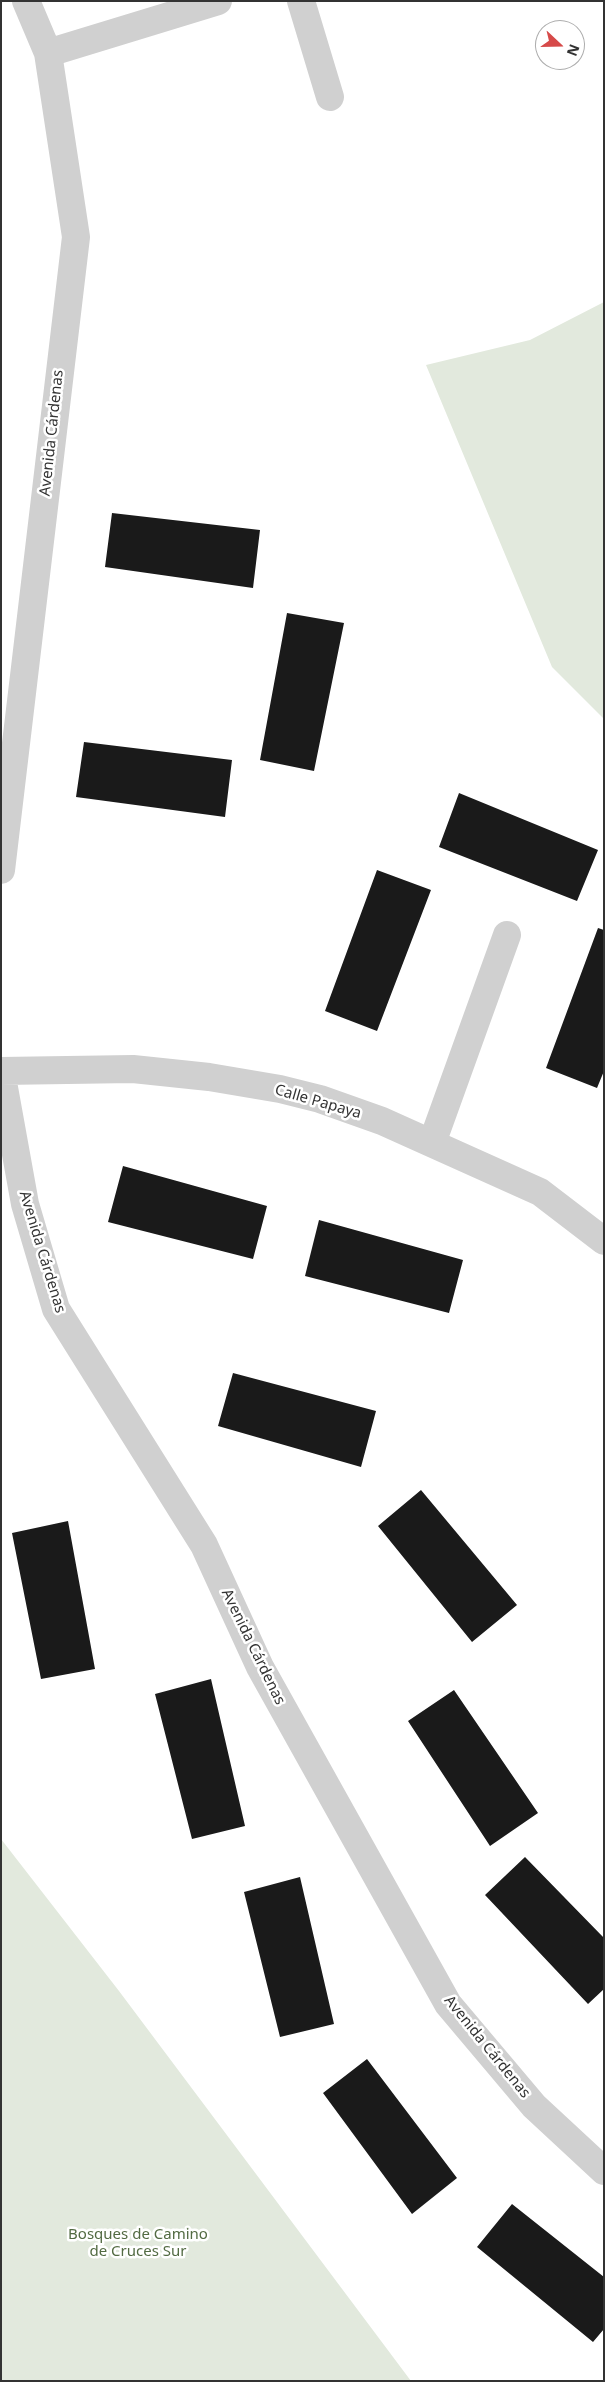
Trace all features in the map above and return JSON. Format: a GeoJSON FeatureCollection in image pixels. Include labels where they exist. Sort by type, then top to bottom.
{"type":"FeatureCollection","features":[{"type":"Feature","properties":{"kind":"street","name":"Avenida Cárdenas"},"geometry":{"type":"LineString","coordinates":[[1,870],[76,237],[48,53],[26,1]]}},
{"type":"Feature","properties":{"kind":"street"},"geometry":{"type":"LineString","coordinates":[[48,53],[218,1]]}},
{"type":"Feature","properties":{"kind":"street"},"geometry":{"type":"LineString","coordinates":[[301,1],[330,98]]}},
{"type":"Feature","properties":{"kind":"street"},"geometry":{"type":"LineString","coordinates":[[432,1143],[507,935]]}},
{"type":"Feature","properties":{"kind":"street","name":"Calle Papaya"},"geometry":{"type":"LineString","coordinates":[[1,1071],[133,1069],[209,1077],[280,1089],[320,1099],[382,1121],[540,1192],[604,1241]]}},
{"type":"Feature","properties":{"kind":"street","name":"Avenida Cárdenas"},"geometry":{"type":"LineString","coordinates":[[1,1071],[25,1204],[56,1309],[204,1545],[260,1667],[448,2004],[534,2106],[604,2172]]}},
{"type":"Feature","properties":{"kind":"green space"},"geometry":{"type":"Polygon","coordinates":[[[604,302],[604,719],[552,667],[426,365],[530,340],[604,302]]]}},
{"type":"Feature","properties":{"kind":"green space","name":"Bosques de Camino de Cruces Sur"},"geometry":{"type":"Polygon","coordinates":[[[1,1839],[119,1991],[411,2381],[1,2381],[1,1839]]]}},
{"type":"Feature","properties":{"kind":"building"},"geometry":{"type":"Polygon","coordinates":[[[112,513],[260,530],[253,588],[105,567],[112,513]]]}},
{"type":"Feature","properties":{"kind":"building"},"geometry":{"type":"Polygon","coordinates":[[[287,613],[344,623],[314,771],[260,760],[287,613]]]}},
{"type":"Feature","properties":{"kind":"building"},"geometry":{"type":"Polygon","coordinates":[[[84,742],[232,760],[225,817],[76,797],[84,742]]]}},
{"type":"Feature","properties":{"kind":"building"},"geometry":{"type":"Polygon","coordinates":[[[459,793],[598,850],[577,901],[439,847],[459,793]]]}},
{"type":"Feature","properties":{"kind":"building"},"geometry":{"type":"Polygon","coordinates":[[[377,870],[431,890],[377,1031],[325,1011],[377,870]]]}},
{"type":"Feature","properties":{"kind":"building"},"geometry":{"type":"Polygon","coordinates":[[[598,928],[604,930],[604,1071],[597,1088],[546,1068],[598,928]]]}},
{"type":"Feature","properties":{"kind":"building"},"geometry":{"type":"Polygon","coordinates":[[[123,1166],[267,1206],[253,1259],[108,1222],[123,1166]]]}},
{"type":"Feature","properties":{"kind":"building"},"geometry":{"type":"Polygon","coordinates":[[[319,1220],[463,1260],[449,1313],[305,1276],[319,1220]]]}},
{"type":"Feature","properties":{"kind":"building"},"geometry":{"type":"Polygon","coordinates":[[[233,1373],[376,1411],[361,1467],[218,1426],[233,1373]]]}},
{"type":"Feature","properties":{"kind":"building"},"geometry":{"type":"Polygon","coordinates":[[[421,1490],[517,1605],[472,1642],[378,1526],[421,1490]]]}},
{"type":"Feature","properties":{"kind":"building"},"geometry":{"type":"Polygon","coordinates":[[[68,1521],[95,1669],[41,1679],[12,1533],[68,1521]]]}},
{"type":"Feature","properties":{"kind":"building"},"geometry":{"type":"Polygon","coordinates":[[[211,1679],[245,1826],[192,1839],[155,1694],[211,1679]]]}},
{"type":"Feature","properties":{"kind":"building"},"geometry":{"type":"Polygon","coordinates":[[[454,1690],[538,1813],[490,1846],[408,1721],[454,1690]]]}},
{"type":"Feature","properties":{"kind":"building"},"geometry":{"type":"Polygon","coordinates":[[[525,1857],[604,1938],[604,1989],[588,2004],[485,1895],[525,1857]]]}},
{"type":"Feature","properties":{"kind":"building"},"geometry":{"type":"Polygon","coordinates":[[[300,1877],[334,2024],[280,2037],[244,1892],[300,1877]]]}},
{"type":"Feature","properties":{"kind":"building"},"geometry":{"type":"Polygon","coordinates":[[[367,2059],[457,2178],[412,2214],[323,2093],[367,2059]]]}},
{"type":"Feature","properties":{"kind":"building"},"geometry":{"type":"Polygon","coordinates":[[[512,2204],[604,2277],[604,2329],[593,2342],[477,2247],[512,2204]]]}}]}
